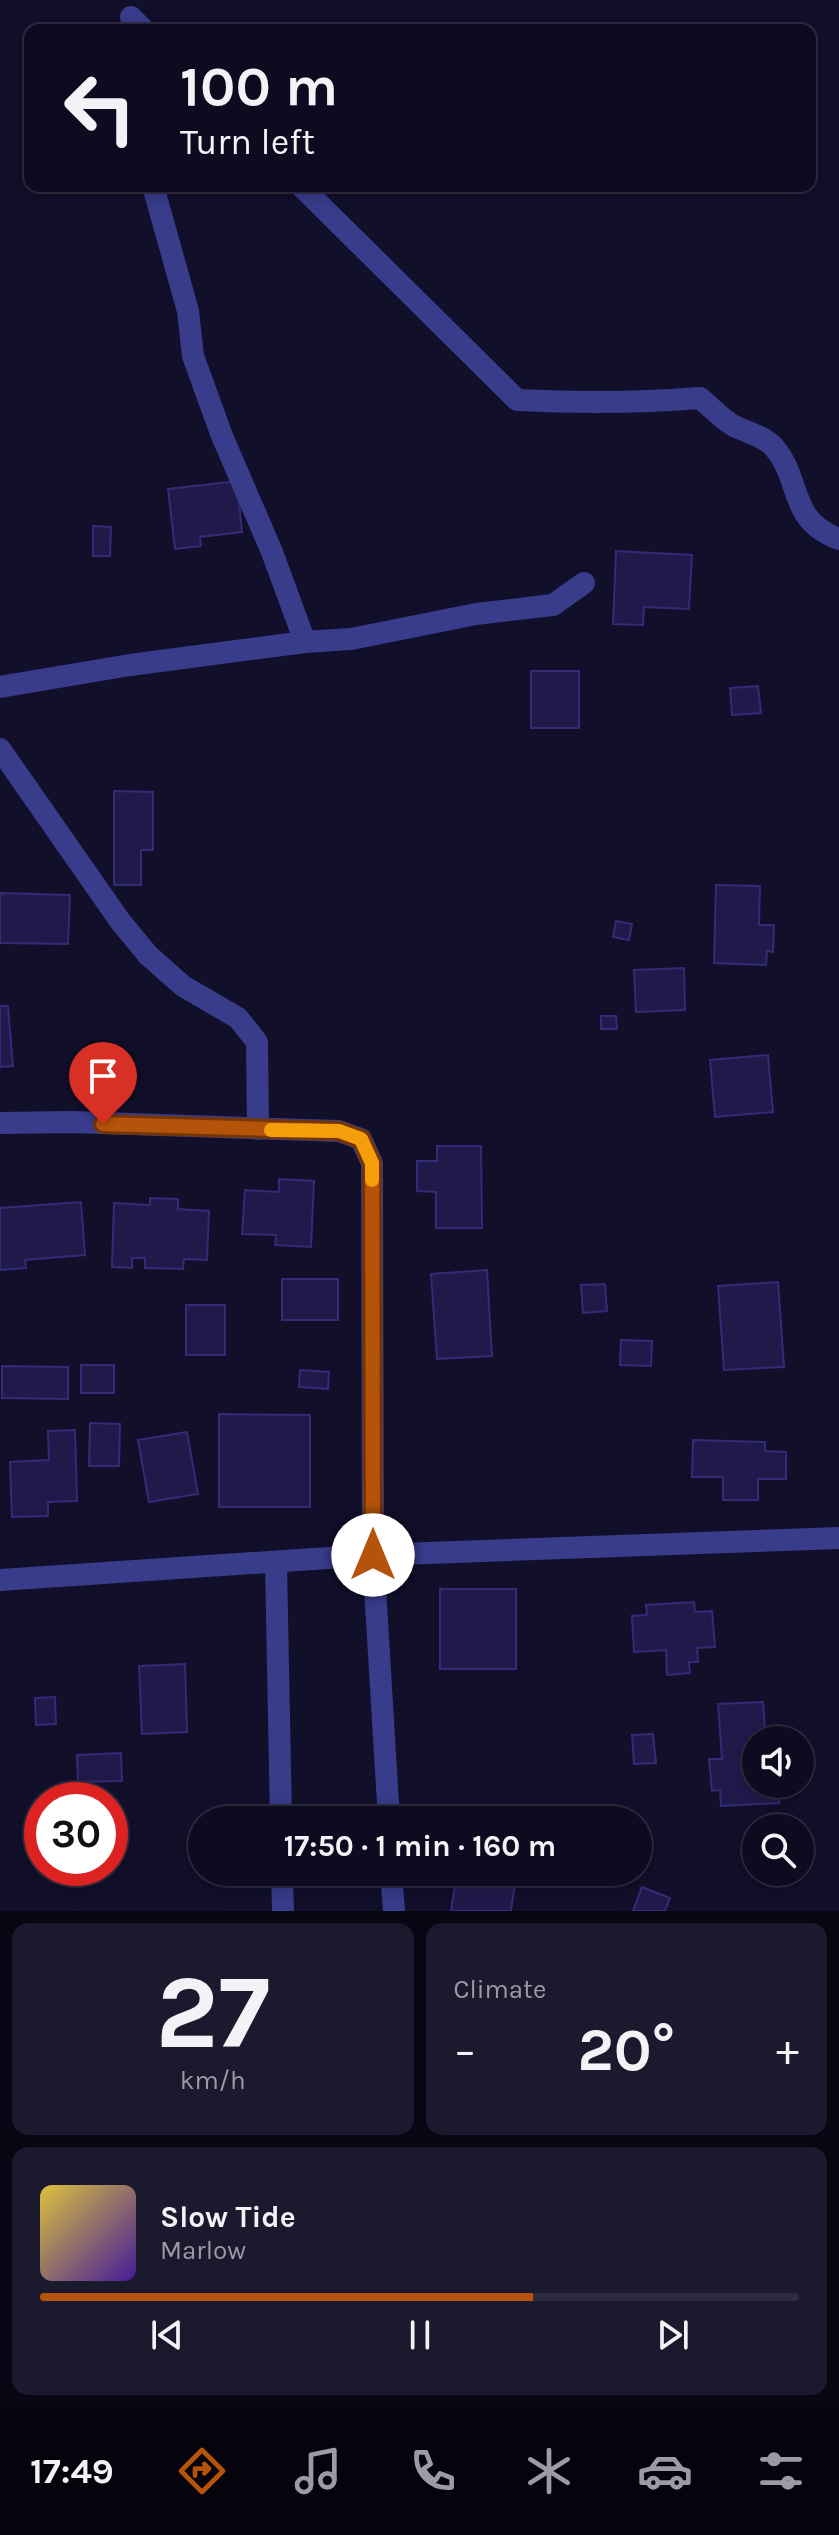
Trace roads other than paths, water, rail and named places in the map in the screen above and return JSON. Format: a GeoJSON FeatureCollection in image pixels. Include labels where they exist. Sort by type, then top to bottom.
{"type":"FeatureCollection","features":[{"type":"Feature","properties":{"kind":"street"},"geometry":{"type":"LineString","coordinates":[[155,192],[188,311],[193,356],[305,642]]}},
{"type":"Feature","properties":{"kind":"street"},"geometry":{"type":"LineString","coordinates":[[307,192],[517,400],[574,403],[700,398],[732,425],[771,444],[783,461],[813,527],[839,539]]}},
{"type":"Feature","properties":{"kind":"street"},"geometry":{"type":"LineString","coordinates":[[0,687],[130,665],[351,639],[476,614],[553,605],[584,583]]}},
{"type":"Feature","properties":{"kind":"street"},"geometry":{"type":"LineString","coordinates":[[0,749],[120,921],[148,955],[183,986],[238,1018],[257,1042],[258,1129]]}},
{"type":"Feature","properties":{"kind":"street"},"geometry":{"type":"LineString","coordinates":[[0,1123],[72,1122],[339,1131],[361,1139],[372,1163],[373,1555],[388,1806]]}},
{"type":"Feature","properties":{"kind":"street"},"geometry":{"type":"LineString","coordinates":[[0,1580],[373,1555],[839,1538]]}},
{"type":"Feature","properties":{"kind":"street"},"geometry":{"type":"LineString","coordinates":[[276,1563],[281,1806]]}},
{"type":"Feature","properties":{"kind":"street"},"geometry":{"type":"LineString","coordinates":[[282,1886],[283,1911]]}},
{"type":"Feature","properties":{"kind":"street"},"geometry":{"type":"LineString","coordinates":[[392,1886],[394,1911]]}}]}
